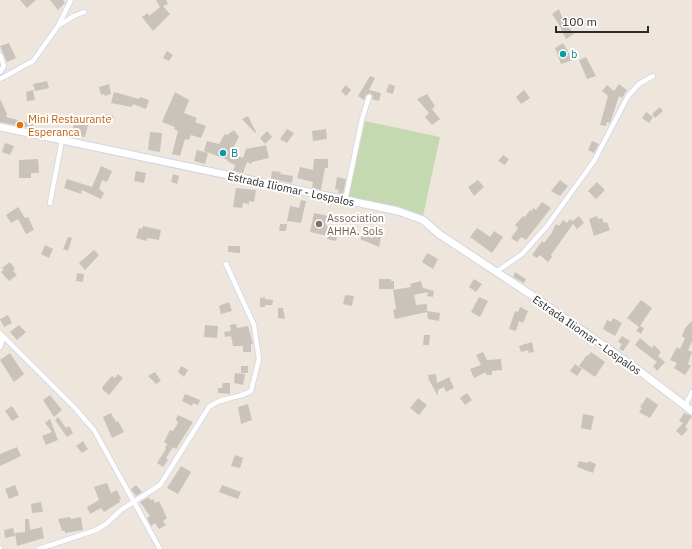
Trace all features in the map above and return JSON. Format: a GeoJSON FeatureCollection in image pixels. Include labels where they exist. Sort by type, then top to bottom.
{"type":"FeatureCollection","features":[{"type":"Feature","properties":{"kind":"street"},"geometry":{"type":"LineString","coordinates":[[0,79],[33,61],[58,26],[72,0]]}},
{"type":"Feature","properties":{"kind":"street"},"geometry":{"type":"LineString","coordinates":[[58,26],[74,16],[84,12]]}},
{"type":"Feature","properties":{"kind":"street"},"geometry":{"type":"LineString","coordinates":[[0,55],[4,66],[0,72]]}},
{"type":"Feature","properties":{"kind":"street"},"geometry":{"type":"LineString","coordinates":[[496,272],[522,254],[547,226],[594,161],[628,96],[639,84],[653,76]]}},
{"type":"Feature","properties":{"kind":"street"},"geometry":{"type":"LineString","coordinates":[[345,200],[362,119],[369,96]]}},
{"type":"Feature","properties":{"kind":"street","name":"Estrada Iliomar - Lospalos"},"geometry":{"type":"LineString","coordinates":[[0,127],[398,211],[423,220],[439,234],[633,366],[692,412]]}},
{"type":"Feature","properties":{"kind":"street"},"geometry":{"type":"LineString","coordinates":[[50,203],[62,140]]}},
{"type":"Feature","properties":{"kind":"street"},"geometry":{"type":"LineString","coordinates":[[39,549],[96,530],[106,524],[121,510],[160,485],[209,406],[214,402],[241,397],[251,391],[259,359],[254,325],[226,264]]}},
{"type":"Feature","properties":{"kind":"street"},"geometry":{"type":"LineString","coordinates":[[0,333],[85,418],[94,430],[160,549]]}},
{"type":"Feature","properties":{"kind":"street"},"geometry":{"type":"LineString","coordinates":[[0,333],[2,341],[0,347]]}},
{"type":"Feature","properties":{"kind":"street"},"geometry":{"type":"LineString","coordinates":[[685,406],[692,392]]}},
{"type":"Feature","properties":{"kind":"green space"},"geometry":{"type":"Polygon","coordinates":[[[365,121],[440,137],[423,216],[348,200],[365,121]]]}},
{"type":"Feature","properties":{"kind":"building"},"geometry":{"type":"Polygon","coordinates":[[[20,0],[36,0],[27,8],[20,0]]]}},
{"type":"Feature","properties":{"kind":"building"},"geometry":{"type":"Polygon","coordinates":[[[50,0],[63,0],[65,3],[58,10],[50,0]]]}},
{"type":"Feature","properties":{"kind":"building"},"geometry":{"type":"Polygon","coordinates":[[[156,0],[166,0],[168,4],[163,6],[170,14],[153,31],[142,17],[148,13],[149,16],[160,7],[156,0]]]}},
{"type":"Feature","properties":{"kind":"building"},"geometry":{"type":"Polygon","coordinates":[[[559,9],[563,20],[574,34],[566,39],[552,14],[559,9]]]}},
{"type":"Feature","properties":{"kind":"building"},"geometry":{"type":"Polygon","coordinates":[[[9,43],[16,58],[7,62],[0,46],[9,43]]]}},
{"type":"Feature","properties":{"kind":"building","name":"b"},"geometry":{"type":"Polygon","coordinates":[[[563,43],[573,60],[561,64],[555,48],[563,43]]]}},
{"type":"Feature","properties":{"kind":"building"},"geometry":{"type":"Polygon","coordinates":[[[167,51],[173,55],[169,61],[163,58],[167,51]]]}},
{"type":"Feature","properties":{"kind":"building"},"geometry":{"type":"Polygon","coordinates":[[[586,57],[596,76],[587,79],[579,60],[586,57]]]}},
{"type":"Feature","properties":{"kind":"building"},"geometry":{"type":"Polygon","coordinates":[[[370,76],[375,78],[369,90],[381,93],[379,101],[372,99],[373,96],[370,93],[366,95],[364,100],[358,96],[370,76]]]}},
{"type":"Feature","properties":{"kind":"building"},"geometry":{"type":"Polygon","coordinates":[[[47,81],[49,88],[35,91],[33,84],[47,81]]]}},
{"type":"Feature","properties":{"kind":"building"},"geometry":{"type":"Polygon","coordinates":[[[109,84],[111,94],[105,96],[104,94],[101,95],[99,87],[109,84]]]}},
{"type":"Feature","properties":{"kind":"building"},"geometry":{"type":"Polygon","coordinates":[[[389,84],[395,86],[393,94],[386,92],[389,84]]]}},
{"type":"Feature","properties":{"kind":"building"},"geometry":{"type":"Polygon","coordinates":[[[619,84],[627,90],[622,98],[619,96],[610,123],[607,122],[606,126],[600,125],[608,96],[602,91],[607,85],[614,91],[619,84]]]}},
{"type":"Feature","properties":{"kind":"building"},"geometry":{"type":"Polygon","coordinates":[[[346,85],[351,90],[346,96],[341,91],[346,85]]]}},
{"type":"Feature","properties":{"kind":"building"},"geometry":{"type":"Polygon","coordinates":[[[33,90],[35,100],[27,101],[26,92],[33,90]]]}},
{"type":"Feature","properties":{"kind":"building"},"geometry":{"type":"Polygon","coordinates":[[[524,90],[530,98],[521,104],[516,97],[524,90]]]}},
{"type":"Feature","properties":{"kind":"building"},"geometry":{"type":"Polygon","coordinates":[[[114,92],[139,99],[140,97],[149,100],[146,109],[133,104],[132,107],[111,103],[114,92]]]}},
{"type":"Feature","properties":{"kind":"building"},"geometry":{"type":"Polygon","coordinates":[[[175,92],[189,100],[184,113],[197,118],[195,122],[206,126],[201,138],[191,135],[189,140],[185,139],[180,156],[172,154],[178,131],[174,129],[175,127],[162,122],[175,92]]]}},
{"type":"Feature","properties":{"kind":"building"},"geometry":{"type":"Polygon","coordinates":[[[427,94],[435,106],[432,109],[440,119],[432,125],[425,117],[429,113],[417,99],[427,94]]]}},
{"type":"Feature","properties":{"kind":"building"},"geometry":{"type":"Polygon","coordinates":[[[0,99],[7,114],[6,117],[33,124],[33,126],[36,126],[36,129],[0,122],[0,99]]]}},
{"type":"Feature","properties":{"kind":"building"},"geometry":{"type":"Polygon","coordinates":[[[660,107],[663,111],[655,118],[652,114],[660,107]]]}},
{"type":"Feature","properties":{"kind":"building"},"geometry":{"type":"Polygon","coordinates":[[[646,112],[653,117],[649,123],[642,118],[646,112]]]}},
{"type":"Feature","properties":{"kind":"building"},"geometry":{"type":"Polygon","coordinates":[[[104,114],[114,116],[112,121],[102,120],[104,114]]]}},
{"type":"Feature","properties":{"kind":"building"},"geometry":{"type":"Polygon","coordinates":[[[248,116],[256,132],[255,133],[242,119],[248,116]]]}},
{"type":"Feature","properties":{"kind":"building"},"geometry":{"type":"Polygon","coordinates":[[[75,122],[88,125],[85,137],[76,136],[76,134],[71,133],[75,122]]]}},
{"type":"Feature","properties":{"kind":"building"},"geometry":{"type":"Polygon","coordinates":[[[287,129],[294,133],[287,143],[280,139],[287,129]]]}},
{"type":"Feature","properties":{"kind":"building"},"geometry":{"type":"Polygon","coordinates":[[[326,129],[327,139],[313,141],[312,131],[326,129]]]}},
{"type":"Feature","properties":{"kind":"building"},"geometry":{"type":"Polygon","coordinates":[[[234,130],[239,137],[230,153],[243,158],[246,149],[266,145],[269,158],[252,162],[252,164],[247,162],[243,173],[233,171],[235,165],[227,161],[228,160],[204,151],[207,141],[219,144],[225,134],[227,135],[234,130]]]}},
{"type":"Feature","properties":{"kind":"building","name":"b"},"geometry":{"type":"Polygon","coordinates":[[[267,131],[272,137],[265,144],[260,138],[267,131]]]}},
{"type":"Feature","properties":{"kind":"building"},"geometry":{"type":"Polygon","coordinates":[[[150,132],[162,133],[160,152],[148,150],[150,132]]]}},
{"type":"Feature","properties":{"kind":"building"},"geometry":{"type":"Polygon","coordinates":[[[592,141],[599,144],[594,153],[588,150],[592,141]]]}},
{"type":"Feature","properties":{"kind":"building"},"geometry":{"type":"Polygon","coordinates":[[[5,143],[14,146],[10,155],[2,152],[5,143]]]}},
{"type":"Feature","properties":{"kind":"building"},"geometry":{"type":"Polygon","coordinates":[[[197,150],[208,153],[205,164],[194,161],[197,150]]]}},
{"type":"Feature","properties":{"kind":"building"},"geometry":{"type":"Polygon","coordinates":[[[503,155],[509,159],[505,165],[498,161],[503,155]]]}},
{"type":"Feature","properties":{"kind":"building"},"geometry":{"type":"Polygon","coordinates":[[[38,159],[39,173],[31,173],[31,178],[19,178],[19,160],[38,159]]]}},
{"type":"Feature","properties":{"kind":"building"},"geometry":{"type":"Polygon","coordinates":[[[314,159],[328,159],[328,168],[325,168],[321,190],[312,188],[313,182],[297,178],[300,167],[313,170],[314,159]]]}},
{"type":"Feature","properties":{"kind":"building"},"geometry":{"type":"Polygon","coordinates":[[[101,166],[112,171],[107,182],[102,180],[99,189],[104,193],[101,199],[82,190],[81,194],[64,188],[67,179],[92,187],[101,166]]]}},
{"type":"Feature","properties":{"kind":"building"},"geometry":{"type":"Polygon","coordinates":[[[136,171],[146,173],[144,183],[134,181],[136,171]]]}},
{"type":"Feature","properties":{"kind":"building"},"geometry":{"type":"Polygon","coordinates":[[[272,171],[293,176],[292,183],[271,179],[272,171]]]}},
{"type":"Feature","properties":{"kind":"building"},"geometry":{"type":"Polygon","coordinates":[[[173,174],[179,176],[177,184],[171,182],[173,174]]]}},
{"type":"Feature","properties":{"kind":"building"},"geometry":{"type":"Polygon","coordinates":[[[337,177],[346,179],[343,194],[338,193],[339,190],[335,189],[337,177]]]}},
{"type":"Feature","properties":{"kind":"building"},"geometry":{"type":"Polygon","coordinates":[[[478,180],[484,187],[474,196],[468,187],[478,180]]]}},
{"type":"Feature","properties":{"kind":"building"},"geometry":{"type":"Polygon","coordinates":[[[560,180],[568,186],[560,196],[551,191],[560,180]]]}},
{"type":"Feature","properties":{"kind":"building"},"geometry":{"type":"Polygon","coordinates":[[[597,182],[605,190],[596,199],[588,191],[597,182]]]}},
{"type":"Feature","properties":{"kind":"building"},"geometry":{"type":"Polygon","coordinates":[[[236,188],[256,190],[254,202],[249,201],[249,204],[243,203],[242,208],[233,207],[236,188]]]}},
{"type":"Feature","properties":{"kind":"building"},"geometry":{"type":"Polygon","coordinates":[[[301,200],[306,201],[301,223],[287,221],[290,206],[299,208],[301,200]]]}},
{"type":"Feature","properties":{"kind":"building"},"geometry":{"type":"Polygon","coordinates":[[[542,202],[551,208],[526,240],[521,237],[517,242],[511,238],[518,228],[515,225],[523,216],[525,217],[530,210],[532,211],[533,208],[536,210],[542,202]]]}},
{"type":"Feature","properties":{"kind":"building"},"geometry":{"type":"Polygon","coordinates":[[[18,207],[25,218],[28,217],[34,230],[26,234],[18,219],[11,223],[6,215],[18,207]]]}},
{"type":"Feature","properties":{"kind":"building","name":"Association AHHA. Sols"},"geometry":{"type":"Polygon","coordinates":[[[314,213],[328,216],[326,226],[339,228],[336,241],[327,239],[328,236],[310,232],[314,213]]]}},
{"type":"Feature","properties":{"kind":"building"},"geometry":{"type":"Polygon","coordinates":[[[579,216],[584,223],[577,229],[573,224],[551,255],[552,257],[548,262],[540,255],[537,258],[532,255],[542,241],[544,243],[551,234],[556,224],[559,226],[563,220],[567,223],[570,219],[573,221],[579,216]]]}},
{"type":"Feature","properties":{"kind":"building"},"geometry":{"type":"Polygon","coordinates":[[[597,216],[598,219],[602,218],[604,223],[607,222],[610,230],[594,236],[589,219],[597,216]]]}},
{"type":"Feature","properties":{"kind":"building"},"geometry":{"type":"Polygon","coordinates":[[[280,224],[287,224],[286,231],[279,231],[280,224]]]}},
{"type":"Feature","properties":{"kind":"building"},"geometry":{"type":"Polygon","coordinates":[[[143,226],[161,230],[159,240],[147,238],[147,241],[136,238],[139,228],[142,229],[143,226]]]}},
{"type":"Feature","properties":{"kind":"building"},"geometry":{"type":"Polygon","coordinates":[[[477,228],[490,237],[494,231],[503,237],[492,253],[470,237],[477,228]]]}},
{"type":"Feature","properties":{"kind":"building"},"geometry":{"type":"Polygon","coordinates":[[[375,231],[382,233],[379,247],[360,239],[362,235],[373,238],[375,231]]]}},
{"type":"Feature","properties":{"kind":"building"},"geometry":{"type":"Polygon","coordinates":[[[68,237],[72,238],[68,251],[63,249],[68,237]]]}},
{"type":"Feature","properties":{"kind":"building"},"geometry":{"type":"Polygon","coordinates":[[[45,245],[53,249],[49,258],[41,254],[45,245]]]}},
{"type":"Feature","properties":{"kind":"building"},"geometry":{"type":"Polygon","coordinates":[[[228,246],[240,246],[240,253],[228,252],[228,246]]]}},
{"type":"Feature","properties":{"kind":"building"},"geometry":{"type":"Polygon","coordinates":[[[94,250],[99,255],[85,270],[79,263],[94,250]]]}},
{"type":"Feature","properties":{"kind":"building"},"geometry":{"type":"Polygon","coordinates":[[[427,253],[438,259],[433,269],[422,262],[427,253]]]}},
{"type":"Feature","properties":{"kind":"building"},"geometry":{"type":"Polygon","coordinates":[[[10,262],[15,269],[13,271],[17,275],[9,281],[1,272],[4,270],[2,268],[10,262]]]}},
{"type":"Feature","properties":{"kind":"building"},"geometry":{"type":"Polygon","coordinates":[[[515,272],[526,279],[524,283],[513,277],[515,272]]]}},
{"type":"Feature","properties":{"kind":"building"},"geometry":{"type":"Polygon","coordinates":[[[77,273],[84,274],[83,282],[76,281],[77,273]]]}},
{"type":"Feature","properties":{"kind":"building"},"geometry":{"type":"Polygon","coordinates":[[[379,279],[391,279],[391,281],[394,281],[394,289],[379,289],[379,279]]]}},
{"type":"Feature","properties":{"kind":"building"},"geometry":{"type":"Polygon","coordinates":[[[474,279],[482,284],[476,292],[469,287],[474,279]]]}},
{"type":"Feature","properties":{"kind":"building"},"geometry":{"type":"Polygon","coordinates":[[[421,281],[423,288],[434,291],[433,297],[427,296],[428,292],[414,295],[416,305],[427,304],[427,311],[440,313],[439,321],[428,319],[427,312],[395,319],[393,310],[396,309],[393,290],[411,287],[410,284],[421,281]]]}},
{"type":"Feature","properties":{"kind":"building"},"geometry":{"type":"Polygon","coordinates":[[[345,295],[354,296],[352,306],[343,304],[345,295]]]}},
{"type":"Feature","properties":{"kind":"building"},"geometry":{"type":"Polygon","coordinates":[[[265,297],[265,299],[273,300],[272,305],[260,307],[260,298],[265,297]]]}},
{"type":"Feature","properties":{"kind":"building"},"geometry":{"type":"Polygon","coordinates":[[[479,297],[488,301],[480,317],[471,312],[479,297]]]}},
{"type":"Feature","properties":{"kind":"building"},"geometry":{"type":"Polygon","coordinates":[[[641,300],[652,308],[640,326],[644,328],[641,334],[636,331],[639,327],[627,318],[641,300]]]}},
{"type":"Feature","properties":{"kind":"building"},"geometry":{"type":"Polygon","coordinates":[[[229,302],[232,311],[221,314],[219,306],[229,302]]]}},
{"type":"Feature","properties":{"kind":"building"},"geometry":{"type":"Polygon","coordinates":[[[520,307],[528,311],[523,323],[519,321],[516,331],[509,329],[515,311],[518,312],[520,307]]]}},
{"type":"Feature","properties":{"kind":"building"},"geometry":{"type":"Polygon","coordinates":[[[278,308],[283,308],[285,319],[278,318],[278,308]]]}},
{"type":"Feature","properties":{"kind":"building"},"geometry":{"type":"Polygon","coordinates":[[[8,315],[12,323],[4,327],[0,319],[8,315]]]}},
{"type":"Feature","properties":{"kind":"building"},"geometry":{"type":"Polygon","coordinates":[[[613,318],[622,323],[615,336],[603,329],[607,320],[611,322],[613,318]]]}},
{"type":"Feature","properties":{"kind":"building"},"geometry":{"type":"Polygon","coordinates":[[[692,321],[692,341],[688,350],[692,352],[688,364],[691,366],[685,375],[674,368],[677,363],[670,360],[677,347],[680,349],[685,338],[682,336],[685,328],[692,321]]]}},
{"type":"Feature","properties":{"kind":"building"},"geometry":{"type":"Polygon","coordinates":[[[236,324],[237,328],[248,326],[253,344],[251,344],[251,352],[243,352],[243,346],[233,346],[231,336],[225,337],[224,332],[231,331],[230,325],[236,324]]]}},
{"type":"Feature","properties":{"kind":"building"},"geometry":{"type":"Polygon","coordinates":[[[19,325],[26,332],[17,340],[10,332],[19,325]]]}},
{"type":"Feature","properties":{"kind":"building"},"geometry":{"type":"Polygon","coordinates":[[[205,325],[218,326],[217,338],[204,337],[205,325]]]}},
{"type":"Feature","properties":{"kind":"building"},"geometry":{"type":"Polygon","coordinates":[[[424,335],[430,335],[429,345],[423,345],[424,335]]]}},
{"type":"Feature","properties":{"kind":"building"},"geometry":{"type":"Polygon","coordinates":[[[622,336],[630,341],[623,351],[619,349],[622,344],[618,342],[622,336]]]}},
{"type":"Feature","properties":{"kind":"building"},"geometry":{"type":"Polygon","coordinates":[[[640,338],[652,348],[654,345],[661,352],[658,356],[665,362],[657,371],[653,366],[657,362],[635,345],[640,338]]]}},
{"type":"Feature","properties":{"kind":"building"},"geometry":{"type":"Polygon","coordinates":[[[532,342],[534,352],[529,353],[528,350],[521,352],[519,346],[532,342]]]}},
{"type":"Feature","properties":{"kind":"building"},"geometry":{"type":"Polygon","coordinates":[[[483,352],[487,360],[501,359],[502,370],[492,371],[492,375],[486,375],[486,372],[474,378],[470,369],[481,365],[476,355],[483,352]]]}},
{"type":"Feature","properties":{"kind":"building"},"geometry":{"type":"Polygon","coordinates":[[[591,352],[605,362],[595,377],[579,366],[591,352]]]}},
{"type":"Feature","properties":{"kind":"building"},"geometry":{"type":"Polygon","coordinates":[[[10,353],[24,374],[14,382],[0,360],[10,353]]]}},
{"type":"Feature","properties":{"kind":"building"},"geometry":{"type":"Polygon","coordinates":[[[575,364],[582,369],[577,376],[570,371],[575,364]]]}},
{"type":"Feature","properties":{"kind":"building"},"geometry":{"type":"Polygon","coordinates":[[[181,366],[188,370],[184,377],[178,372],[181,366]]]}},
{"type":"Feature","properties":{"kind":"building"},"geometry":{"type":"Polygon","coordinates":[[[241,366],[248,366],[248,373],[241,373],[241,366]]]}},
{"type":"Feature","properties":{"kind":"building"},"geometry":{"type":"Polygon","coordinates":[[[155,372],[161,381],[156,384],[148,376],[155,372]]]}},
{"type":"Feature","properties":{"kind":"building"},"geometry":{"type":"Polygon","coordinates":[[[235,373],[245,374],[243,385],[234,383],[235,373]]]}},
{"type":"Feature","properties":{"kind":"building"},"geometry":{"type":"Polygon","coordinates":[[[118,374],[123,378],[109,395],[102,389],[103,386],[112,376],[115,378],[118,374]]]}},
{"type":"Feature","properties":{"kind":"building"},"geometry":{"type":"Polygon","coordinates":[[[436,374],[437,383],[449,377],[454,388],[446,392],[444,387],[438,390],[438,396],[429,380],[428,375],[436,374]]]}},
{"type":"Feature","properties":{"kind":"building"},"geometry":{"type":"Polygon","coordinates":[[[223,383],[230,383],[230,394],[218,393],[218,388],[222,388],[223,383]]]}},
{"type":"Feature","properties":{"kind":"building"},"geometry":{"type":"Polygon","coordinates":[[[467,393],[472,400],[465,405],[460,398],[467,393]]]}},
{"type":"Feature","properties":{"kind":"building"},"geometry":{"type":"Polygon","coordinates":[[[185,394],[200,400],[198,405],[193,403],[192,406],[182,401],[185,394]]]}},
{"type":"Feature","properties":{"kind":"building"},"geometry":{"type":"Polygon","coordinates":[[[50,395],[62,410],[54,417],[43,400],[50,395]]]}},
{"type":"Feature","properties":{"kind":"building"},"geometry":{"type":"Polygon","coordinates":[[[647,397],[658,405],[650,418],[639,412],[642,408],[640,407],[647,397]]]}},
{"type":"Feature","properties":{"kind":"building"},"geometry":{"type":"Polygon","coordinates":[[[418,398],[427,405],[419,415],[410,408],[418,398]]]}},
{"type":"Feature","properties":{"kind":"building"},"geometry":{"type":"Polygon","coordinates":[[[248,404],[252,420],[241,424],[238,407],[248,404]]]}},
{"type":"Feature","properties":{"kind":"building"},"geometry":{"type":"Polygon","coordinates":[[[12,406],[19,417],[12,421],[5,411],[12,406]]]}},
{"type":"Feature","properties":{"kind":"building"},"geometry":{"type":"Polygon","coordinates":[[[111,413],[116,422],[118,421],[124,432],[112,438],[103,417],[111,413]]]}},
{"type":"Feature","properties":{"kind":"building"},"geometry":{"type":"Polygon","coordinates":[[[684,413],[692,416],[685,427],[688,429],[682,436],[676,431],[683,423],[679,421],[684,413]]]}},
{"type":"Feature","properties":{"kind":"building"},"geometry":{"type":"Polygon","coordinates":[[[583,414],[594,416],[591,430],[581,428],[583,414]]]}},
{"type":"Feature","properties":{"kind":"building"},"geometry":{"type":"Polygon","coordinates":[[[178,415],[193,422],[176,449],[173,447],[166,458],[168,460],[163,467],[157,463],[166,449],[167,444],[164,442],[170,430],[173,431],[178,423],[176,419],[178,415]]]}},
{"type":"Feature","properties":{"kind":"building"},"geometry":{"type":"Polygon","coordinates":[[[58,417],[66,428],[69,426],[73,433],[67,437],[55,420],[58,417]]]}},
{"type":"Feature","properties":{"kind":"building"},"geometry":{"type":"Polygon","coordinates":[[[50,419],[58,440],[46,445],[42,436],[52,432],[45,423],[50,419]]]}},
{"type":"Feature","properties":{"kind":"building"},"geometry":{"type":"Polygon","coordinates":[[[83,441],[88,449],[82,453],[76,446],[83,441]]]}},
{"type":"Feature","properties":{"kind":"building"},"geometry":{"type":"Polygon","coordinates":[[[17,447],[21,456],[0,466],[0,454],[17,447]]]}},
{"type":"Feature","properties":{"kind":"building"},"geometry":{"type":"Polygon","coordinates":[[[235,455],[243,458],[240,468],[231,466],[235,455]]]}},
{"type":"Feature","properties":{"kind":"building"},"geometry":{"type":"Polygon","coordinates":[[[579,461],[588,463],[589,461],[596,464],[593,473],[577,467],[579,461]]]}},
{"type":"Feature","properties":{"kind":"building"},"geometry":{"type":"Polygon","coordinates":[[[181,466],[191,472],[178,494],[167,488],[181,466]]]}},
{"type":"Feature","properties":{"kind":"building"},"geometry":{"type":"Polygon","coordinates":[[[107,483],[111,493],[117,490],[121,499],[119,500],[120,502],[104,512],[101,508],[90,514],[87,507],[99,500],[94,487],[107,483]]]}},
{"type":"Feature","properties":{"kind":"building"},"geometry":{"type":"Polygon","coordinates":[[[15,485],[19,495],[9,499],[5,489],[15,485]]]}},
{"type":"Feature","properties":{"kind":"building"},"geometry":{"type":"Polygon","coordinates":[[[136,485],[142,492],[136,496],[131,489],[136,485]]]}},
{"type":"Feature","properties":{"kind":"building"},"geometry":{"type":"Polygon","coordinates":[[[222,485],[241,492],[238,499],[219,492],[222,485]]]}},
{"type":"Feature","properties":{"kind":"building"},"geometry":{"type":"Polygon","coordinates":[[[149,497],[150,500],[153,499],[155,503],[159,501],[167,518],[163,521],[166,525],[159,529],[155,523],[151,526],[147,518],[150,516],[140,502],[149,497]]]}},
{"type":"Feature","properties":{"kind":"building"},"geometry":{"type":"Polygon","coordinates":[[[41,502],[43,512],[32,513],[31,504],[41,502]]]}},
{"type":"Feature","properties":{"kind":"building"},"geometry":{"type":"Polygon","coordinates":[[[70,517],[71,519],[81,517],[83,530],[65,533],[65,531],[62,531],[58,519],[70,517]]]}},
{"type":"Feature","properties":{"kind":"building"},"geometry":{"type":"Polygon","coordinates":[[[25,519],[29,519],[30,530],[42,527],[44,538],[17,546],[15,533],[25,532],[25,519]]]}},
{"type":"Feature","properties":{"kind":"building"},"geometry":{"type":"Polygon","coordinates":[[[13,528],[15,536],[5,538],[4,530],[13,528]]]}},
{"type":"Feature","properties":{"kind":"place","name":"b"},"geometry":{"type":"Point","coordinates":[563,54]}},
{"type":"Feature","properties":{"kind":"place","name":"Mini Restaurante Esperanca"},"geometry":{"type":"Point","coordinates":[20,125]}},
{"type":"Feature","properties":{"kind":"place","name":"B"},"geometry":{"type":"Point","coordinates":[223,153]}},
{"type":"Feature","properties":{"kind":"place","name":"Association AHHA. Sols"},"geometry":{"type":"Point","coordinates":[319,224]}}]}
